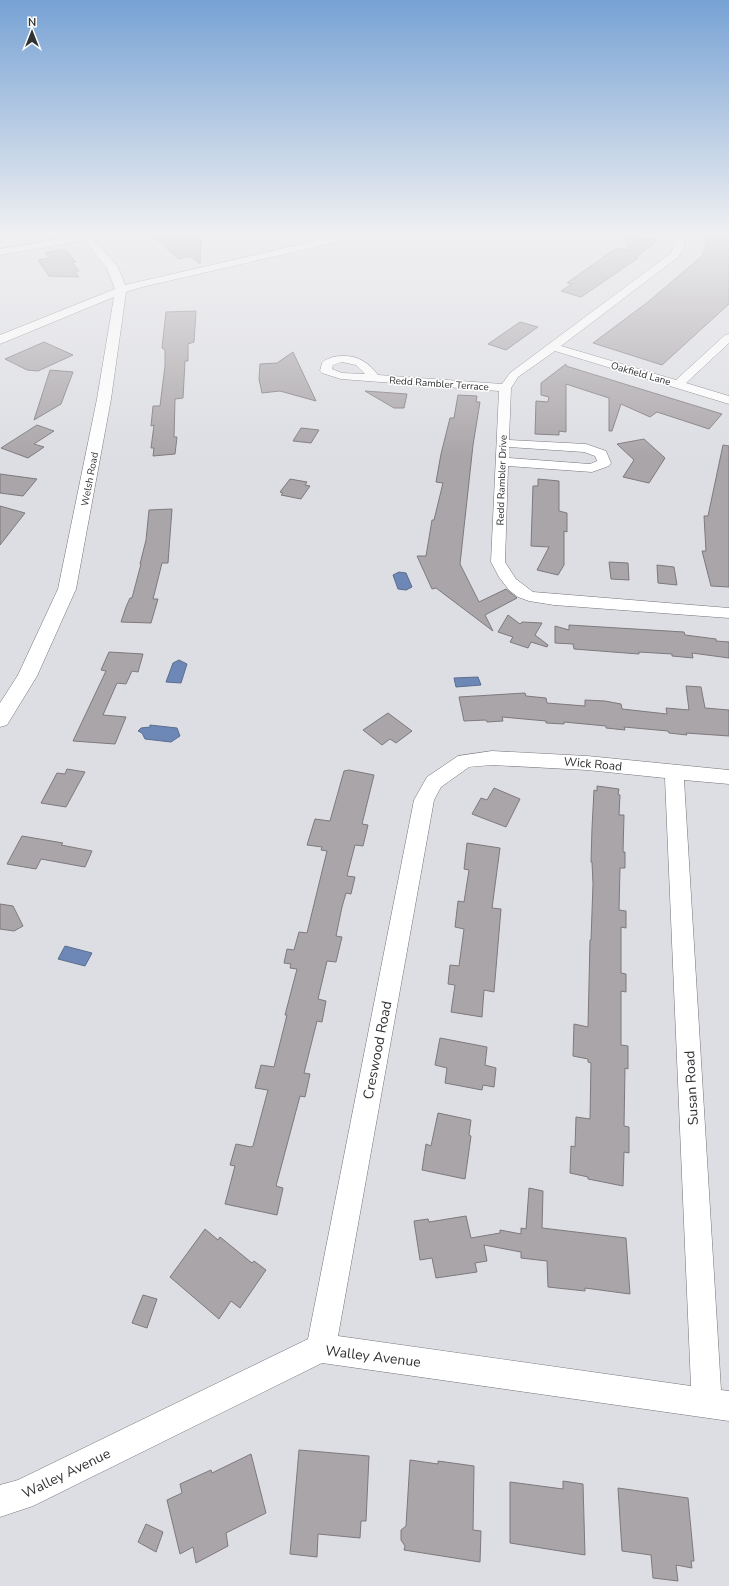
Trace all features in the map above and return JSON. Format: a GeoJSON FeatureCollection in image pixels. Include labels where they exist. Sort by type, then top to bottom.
{"type":"FeatureCollection","features":[{"type":"Feature","properties":{"kind":"main road"},"geometry":{"type":"LineString","coordinates":[[0,340],[75,309]]}},
{"type":"Feature","properties":{"kind":"main road","name":"Welsh Road"},"geometry":{"type":"LineString","coordinates":[[0,720],[27,676],[67,589],[104,399],[118,309]]}},
{"type":"Feature","properties":{"kind":"street"},"geometry":{"type":"LineString","coordinates":[[504,388],[514,375],[603,309]]}},
{"type":"Feature","properties":{"kind":"street"},"geometry":{"type":"LineString","coordinates":[[679,384],[729,337]]}},
{"type":"Feature","properties":{"kind":"street","name":"Oakfield Lane"},"geometry":{"type":"LineString","coordinates":[[553,347],[729,400]]}},
{"type":"Feature","properties":{"kind":"street","name":"Redd Rambler Terrace"},"geometry":{"type":"LineString","coordinates":[[374,378],[504,388]]}},
{"type":"Feature","properties":{"kind":"street","name":"Redd Rambler Drive"},"geometry":{"type":"LineString","coordinates":[[504,388],[503,462],[498,562],[501,571],[512,583],[528,596],[554,600],[729,613]]}},
{"type":"Feature","properties":{"kind":"street"},"geometry":{"type":"LineString","coordinates":[[503,443],[586,448],[601,454],[604,463],[592,468],[503,462]]}},
{"type":"Feature","properties":{"kind":"street","name":"Wick Road"},"geometry":{"type":"LineString","coordinates":[[457,766],[465,761],[492,758],[527,759],[729,777]]}},
{"type":"Feature","properties":{"kind":"street","name":"Creswood Road"},"geometry":{"type":"LineString","coordinates":[[321,1348],[424,800],[434,782],[457,766]]}},
{"type":"Feature","properties":{"kind":"street","name":"Susan Road"},"geometry":{"type":"LineString","coordinates":[[674,772],[718,1404]]}},
{"type":"Feature","properties":{"kind":"street","name":"Walley Avenue"},"geometry":{"type":"LineString","coordinates":[[0,1501],[22,1495],[321,1348],[718,1404]]}},
{"type":"Feature","properties":{"kind":"water"},"geometry":{"type":"Polygon","coordinates":[[[399,572],[406,573],[412,587],[406,590],[398,589],[393,575],[399,572]]]}},
{"type":"Feature","properties":{"kind":"water"},"geometry":{"type":"Polygon","coordinates":[[[179,660],[187,664],[181,683],[166,682],[173,663],[179,660]]]}},
{"type":"Feature","properties":{"kind":"water"},"geometry":{"type":"Polygon","coordinates":[[[478,677],[481,685],[456,687],[454,678],[478,677]]]}},
{"type":"Feature","properties":{"kind":"water"},"geometry":{"type":"Polygon","coordinates":[[[150,725],[177,728],[180,736],[171,742],[145,739],[142,733],[138,731],[141,728],[150,727],[150,725]]]}},
{"type":"Feature","properties":{"kind":"water"},"geometry":{"type":"Polygon","coordinates":[[[65,946],[92,953],[85,966],[58,959],[65,946]]]}},
{"type":"Feature","properties":{"kind":"building"},"geometry":{"type":"Polygon","coordinates":[[[639,309],[723,309],[662,365],[593,343],[639,309]]]}},
{"type":"Feature","properties":{"kind":"building"},"geometry":{"type":"Polygon","coordinates":[[[196,311],[194,342],[188,344],[188,361],[185,361],[183,398],[175,399],[174,437],[177,437],[175,454],[153,456],[154,448],[151,448],[154,425],[151,426],[153,406],[160,406],[165,366],[165,350],[162,348],[166,312],[196,311]]]}},
{"type":"Feature","properties":{"kind":"building"},"geometry":{"type":"Polygon","coordinates":[[[520,322],[538,327],[506,350],[488,344],[520,322]]]}},
{"type":"Feature","properties":{"kind":"building"},"geometry":{"type":"Polygon","coordinates":[[[44,342],[73,355],[38,371],[27,370],[5,359],[44,342]]]}},
{"type":"Feature","properties":{"kind":"building"},"geometry":{"type":"Polygon","coordinates":[[[293,352],[316,401],[280,391],[262,393],[259,379],[260,364],[277,363],[293,352]]]}},
{"type":"Feature","properties":{"kind":"building"},"geometry":{"type":"Polygon","coordinates":[[[566,364],[566,366],[722,414],[709,429],[657,412],[650,417],[621,404],[612,431],[609,431],[609,398],[566,384],[566,432],[559,431],[559,435],[535,434],[536,401],[548,402],[549,397],[541,395],[541,383],[566,364]]]}},
{"type":"Feature","properties":{"kind":"building"},"geometry":{"type":"Polygon","coordinates":[[[50,370],[73,372],[61,404],[34,420],[50,370]]]}},
{"type":"Feature","properties":{"kind":"building"},"geometry":{"type":"Polygon","coordinates":[[[365,391],[407,394],[404,408],[394,408],[365,391]]]}},
{"type":"Feature","properties":{"kind":"building"},"geometry":{"type":"Polygon","coordinates":[[[458,395],[477,396],[476,402],[480,402],[473,445],[460,564],[479,602],[506,589],[517,598],[485,615],[493,631],[436,588],[432,589],[417,556],[426,556],[432,520],[434,520],[443,483],[436,482],[441,454],[450,418],[454,418],[458,395]]]}},
{"type":"Feature","properties":{"kind":"building"},"geometry":{"type":"Polygon","coordinates":[[[37,425],[54,431],[34,444],[44,447],[28,458],[1,448],[37,425]]]}},
{"type":"Feature","properties":{"kind":"building"},"geometry":{"type":"Polygon","coordinates":[[[301,428],[319,430],[311,443],[293,441],[301,428]]]}},
{"type":"Feature","properties":{"kind":"building"},"geometry":{"type":"Polygon","coordinates":[[[644,439],[665,458],[649,483],[623,477],[634,460],[617,444],[644,439]]]}},
{"type":"Feature","properties":{"kind":"building"},"geometry":{"type":"Polygon","coordinates":[[[723,445],[729,446],[729,587],[711,586],[702,551],[706,551],[704,516],[708,516],[723,445]]]}},
{"type":"Feature","properties":{"kind":"building"},"geometry":{"type":"Polygon","coordinates":[[[0,474],[37,479],[23,496],[0,493],[0,474]]]}},
{"type":"Feature","properties":{"kind":"building"},"geometry":{"type":"Polygon","coordinates":[[[290,479],[307,482],[305,485],[310,486],[301,499],[281,495],[283,493],[280,492],[290,479]]]}},
{"type":"Feature","properties":{"kind":"building"},"geometry":{"type":"Polygon","coordinates":[[[538,479],[559,481],[559,511],[567,513],[567,532],[564,531],[564,565],[558,575],[537,570],[549,547],[531,546],[533,486],[538,486],[538,479]]]}},
{"type":"Feature","properties":{"kind":"building"},"geometry":{"type":"Polygon","coordinates":[[[0,506],[25,513],[0,545],[0,506]]]}},
{"type":"Feature","properties":{"kind":"building"},"geometry":{"type":"Polygon","coordinates":[[[172,509],[168,563],[162,563],[153,599],[158,599],[151,623],[121,622],[130,598],[132,598],[141,564],[146,540],[149,510],[172,509]]]}},
{"type":"Feature","properties":{"kind":"building"},"geometry":{"type":"Polygon","coordinates":[[[609,562],[628,563],[629,580],[611,579],[609,562]]]}},
{"type":"Feature","properties":{"kind":"building"},"geometry":{"type":"Polygon","coordinates":[[[657,565],[674,567],[677,585],[658,583],[657,565]]]}},
{"type":"Feature","properties":{"kind":"building"},"geometry":{"type":"Polygon","coordinates":[[[508,615],[520,624],[522,622],[542,623],[535,635],[548,645],[547,647],[531,642],[528,648],[510,642],[513,637],[498,632],[508,615]]]}},
{"type":"Feature","properties":{"kind":"building"},"geometry":{"type":"Polygon","coordinates":[[[569,625],[684,632],[685,635],[729,642],[729,658],[692,653],[693,658],[672,656],[672,654],[639,652],[639,654],[574,649],[573,644],[555,643],[555,626],[569,630],[569,625]]]}},
{"type":"Feature","properties":{"kind":"building"},"geometry":{"type":"Polygon","coordinates":[[[109,652],[143,654],[138,672],[132,671],[126,684],[117,683],[103,715],[126,717],[115,744],[73,741],[106,671],[101,670],[109,652]]]}},
{"type":"Feature","properties":{"kind":"building"},"geometry":{"type":"Polygon","coordinates":[[[686,686],[701,687],[705,708],[729,710],[729,736],[686,733],[687,735],[669,733],[668,731],[624,727],[625,730],[606,728],[606,726],[564,722],[564,724],[546,723],[546,721],[502,717],[503,721],[464,721],[459,697],[525,693],[526,696],[546,698],[547,703],[585,706],[585,700],[605,701],[621,704],[622,709],[667,714],[666,708],[689,710],[686,686]]]}},
{"type":"Feature","properties":{"kind":"building"},"geometry":{"type":"Polygon","coordinates":[[[388,713],[412,731],[396,743],[390,739],[382,745],[363,730],[388,713]]]}},
{"type":"Feature","properties":{"kind":"building"},"geometry":{"type":"Polygon","coordinates":[[[67,769],[85,772],[66,807],[41,803],[57,773],[65,774],[67,769]]]}},
{"type":"Feature","properties":{"kind":"building"},"geometry":{"type":"Polygon","coordinates":[[[349,770],[374,775],[362,824],[368,825],[363,846],[355,845],[347,876],[355,877],[351,894],[346,893],[342,907],[336,936],[342,937],[336,962],[327,961],[318,999],[326,1001],[322,1022],[317,1021],[304,1073],[310,1074],[305,1097],[300,1096],[276,1186],[283,1188],[277,1215],[225,1204],[235,1166],[230,1165],[236,1144],[251,1147],[253,1146],[268,1090],[255,1088],[261,1065],[274,1067],[287,1015],[285,1015],[297,969],[290,968],[291,964],[284,963],[287,949],[294,950],[299,932],[307,933],[327,851],[321,850],[322,847],[307,845],[315,819],[330,821],[344,771],[349,770]]]}},
{"type":"Feature","properties":{"kind":"building"},"geometry":{"type":"Polygon","coordinates":[[[597,786],[619,789],[619,815],[624,815],[623,852],[625,852],[625,868],[620,868],[619,910],[626,911],[626,928],[621,927],[621,973],[626,974],[626,992],[621,991],[621,1045],[628,1046],[628,1069],[625,1068],[624,1126],[629,1127],[629,1153],[624,1152],[623,1186],[588,1179],[588,1177],[570,1173],[571,1146],[575,1147],[576,1117],[590,1119],[591,1063],[588,1062],[588,1059],[573,1056],[574,1024],[588,1027],[593,884],[591,862],[592,828],[594,790],[597,791],[597,786]]]}},
{"type":"Feature","properties":{"kind":"building"},"geometry":{"type":"Polygon","coordinates":[[[494,788],[520,799],[506,827],[472,814],[481,798],[487,800],[494,788]]]}},
{"type":"Feature","properties":{"kind":"building"},"geometry":{"type":"Polygon","coordinates":[[[22,836],[63,843],[61,845],[92,851],[85,867],[41,859],[36,869],[7,864],[22,836]]]}},
{"type":"Feature","properties":{"kind":"building"},"geometry":{"type":"Polygon","coordinates":[[[467,843],[500,848],[492,908],[501,909],[494,992],[484,990],[482,1017],[451,1012],[455,985],[448,984],[450,965],[459,966],[464,929],[455,927],[458,901],[464,902],[469,870],[464,869],[467,843]]]}},
{"type":"Feature","properties":{"kind":"building"},"geometry":{"type":"Polygon","coordinates":[[[0,904],[13,906],[23,926],[14,931],[0,929],[0,904]]]}},
{"type":"Feature","properties":{"kind":"building"},"geometry":{"type":"Polygon","coordinates":[[[440,1038],[487,1047],[485,1065],[496,1068],[494,1087],[483,1085],[482,1090],[445,1083],[447,1068],[435,1065],[440,1038]]]}},
{"type":"Feature","properties":{"kind":"building"},"geometry":{"type":"Polygon","coordinates":[[[438,1113],[471,1120],[469,1135],[471,1136],[465,1179],[422,1170],[426,1144],[431,1146],[438,1113]]]}},
{"type":"Feature","properties":{"kind":"building"},"geometry":{"type":"Polygon","coordinates":[[[529,1188],[543,1191],[542,1228],[626,1238],[630,1294],[585,1288],[585,1291],[548,1287],[547,1261],[521,1258],[521,1252],[484,1245],[487,1261],[475,1263],[477,1272],[436,1278],[432,1258],[420,1260],[414,1221],[428,1219],[429,1222],[466,1216],[471,1238],[500,1233],[500,1230],[521,1234],[521,1228],[526,1229],[529,1188]]]}},
{"type":"Feature","properties":{"kind":"building"},"geometry":{"type":"Polygon","coordinates":[[[205,1229],[218,1240],[220,1237],[252,1263],[254,1261],[266,1270],[240,1308],[231,1301],[219,1319],[170,1277],[205,1229]]]}},
{"type":"Feature","properties":{"kind":"building"},"geometry":{"type":"Polygon","coordinates":[[[143,1295],[157,1299],[147,1328],[132,1323],[143,1295]]]}},
{"type":"Feature","properties":{"kind":"building"},"geometry":{"type":"Polygon","coordinates":[[[299,1450],[369,1456],[366,1521],[361,1521],[360,1538],[318,1534],[317,1557],[290,1554],[299,1450]]]}},
{"type":"Feature","properties":{"kind":"building"},"geometry":{"type":"Polygon","coordinates":[[[251,1454],[266,1513],[226,1533],[228,1546],[196,1563],[193,1547],[180,1554],[167,1500],[182,1493],[180,1484],[211,1470],[212,1473],[251,1454]]]}},
{"type":"Feature","properties":{"kind":"building"},"geometry":{"type":"Polygon","coordinates":[[[410,1460],[438,1464],[438,1461],[474,1466],[473,1530],[481,1531],[480,1562],[404,1550],[405,1546],[401,1540],[401,1530],[406,1526],[410,1460]]]}},
{"type":"Feature","properties":{"kind":"building"},"geometry":{"type":"Polygon","coordinates":[[[563,1481],[583,1484],[585,1555],[510,1543],[510,1482],[563,1489],[563,1481]]]}},
{"type":"Feature","properties":{"kind":"building"},"geometry":{"type":"Polygon","coordinates":[[[618,1488],[688,1498],[694,1561],[691,1561],[692,1568],[676,1565],[678,1581],[653,1578],[651,1555],[622,1551],[618,1488]]]}},
{"type":"Feature","properties":{"kind":"building"},"geometry":{"type":"Polygon","coordinates":[[[146,1524],[163,1532],[156,1552],[138,1542],[146,1524]]]}}]}
